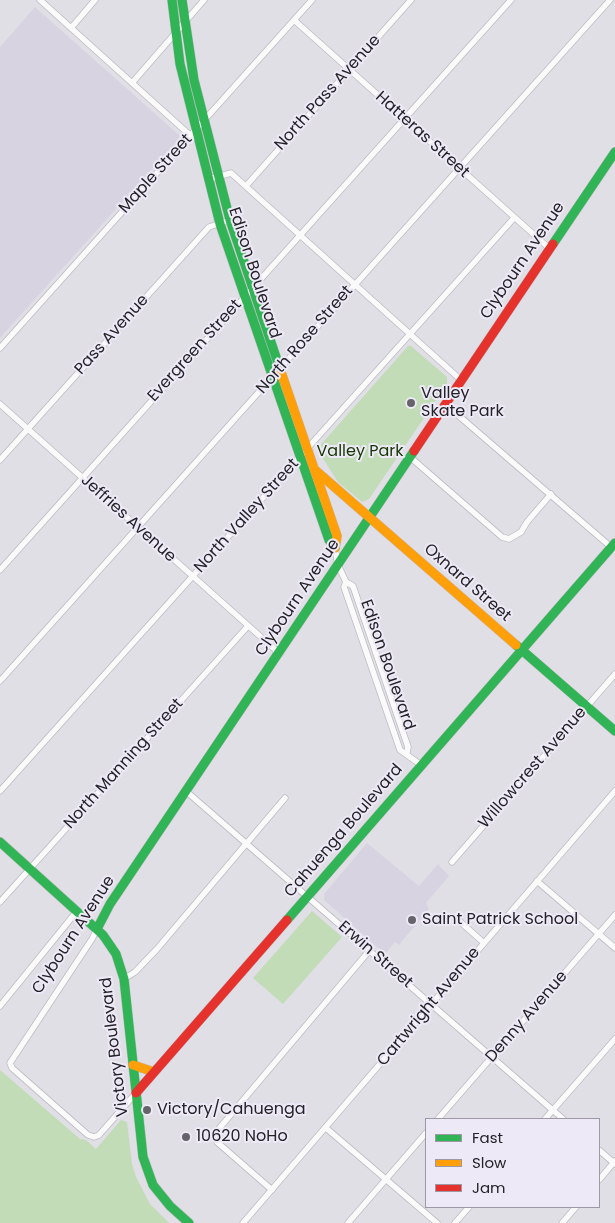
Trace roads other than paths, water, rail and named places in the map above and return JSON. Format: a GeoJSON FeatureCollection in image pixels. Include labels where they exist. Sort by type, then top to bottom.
{"type":"FeatureCollection","features":[{"type":"Feature","properties":{"kind":"main road","name":"Edison Boulevard"},"geometry":{"type":"LineString","coordinates":[[172,0],[180,64],[194,133],[200,143],[220,224],[328,540],[335,548]]}},
{"type":"Feature","properties":{"kind":"main road","name":"Edison Boulevard"},"geometry":{"type":"LineString","coordinates":[[182,0],[189,56],[230,220],[337,536],[335,548]]}},
{"type":"Feature","properties":{"kind":"main road","name":"Clybourn Avenue"},"geometry":{"type":"LineString","coordinates":[[97,929],[110,904],[280,654],[445,404],[615,152]]}},
{"type":"Feature","properties":{"kind":"main road","name":"Oxnard Street"},"geometry":{"type":"LineString","coordinates":[[300,456],[615,731]]}},
{"type":"Feature","properties":{"kind":"main road","name":"Cahuenga Boulevard"},"geometry":{"type":"LineString","coordinates":[[136,1093],[308,897],[503,669],[522,651],[613,545]]}},
{"type":"Feature","properties":{"kind":"main road","name":"Victory Boulevard"},"geometry":{"type":"LineString","coordinates":[[0,842],[97,929],[109,942],[116,954],[124,979],[143,1157],[152,1184],[170,1206],[189,1223]]}},
{"type":"Feature","properties":{"kind":"main road"},"geometry":{"type":"LineString","coordinates":[[133,1064],[154,1072]]}},
{"type":"Feature","properties":{"kind":"street"},"geometry":{"type":"LineString","coordinates":[[40,0],[132,83],[194,133]]}},
{"type":"Feature","properties":{"kind":"street"},"geometry":{"type":"LineString","coordinates":[[71,28],[95,0]]}},
{"type":"Feature","properties":{"kind":"street"},"geometry":{"type":"LineString","coordinates":[[132,83],[204,0]]}},
{"type":"Feature","properties":{"kind":"street","name":"Maple Street"},"geometry":{"type":"LineString","coordinates":[[0,348],[312,0]]}},
{"type":"Feature","properties":{"kind":"street","name":"North Pass Avenue"},"geometry":{"type":"LineString","coordinates":[[246,186],[411,0]]}},
{"type":"Feature","properties":{"kind":"street","name":"Evergreen Street"},"geometry":{"type":"LineString","coordinates":[[0,570],[299,234],[511,0]]}},
{"type":"Feature","properties":{"kind":"street","name":"North Rose Street"},"geometry":{"type":"LineString","coordinates":[[0,680],[610,0]]}},
{"type":"Feature","properties":{"kind":"street","name":"Hatteras Street"},"geometry":{"type":"LineString","coordinates":[[294,20],[550,249]]}},
{"type":"Feature","properties":{"kind":"street"},"geometry":{"type":"LineString","coordinates":[[209,179],[231,173],[462,380]]}},
{"type":"Feature","properties":{"kind":"street","name":"North Valley Street"},"geometry":{"type":"LineString","coordinates":[[0,791],[514,218]]}},
{"type":"Feature","properties":{"kind":"street","name":"Pass Avenue"},"geometry":{"type":"LineString","coordinates":[[0,460],[209,227],[230,220]]}},
{"type":"Feature","properties":{"kind":"street","name":"Jeffries Avenue"},"geometry":{"type":"LineString","coordinates":[[0,404],[280,654]]}},
{"type":"Feature","properties":{"kind":"street"},"geometry":{"type":"LineString","coordinates":[[445,404],[613,545]]}},
{"type":"Feature","properties":{"kind":"street"},"geometry":{"type":"LineString","coordinates":[[410,457],[502,537],[509,539],[522,532],[527,522],[551,494]]}},
{"type":"Feature","properties":{"kind":"street","name":"Edison Boulevard"},"geometry":{"type":"LineString","coordinates":[[335,548],[338,565],[346,582],[353,586],[408,747],[407,753],[420,765]]}},
{"type":"Feature","properties":{"kind":"street","name":"North Manning Street"},"geometry":{"type":"LineString","coordinates":[[0,902],[248,626]]}},
{"type":"Feature","properties":{"kind":"street","name":"Willowcrest Avenue"},"geometry":{"type":"LineString","coordinates":[[452,862],[615,674]]}},
{"type":"Feature","properties":{"kind":"street","name":"Cartwright Avenue"},"geometry":{"type":"LineString","coordinates":[[243,1223],[615,791]]}},
{"type":"Feature","properties":{"kind":"street","name":"Erwin Street"},"geometry":{"type":"LineString","coordinates":[[187,792],[562,1118]]}},
{"type":"Feature","properties":{"kind":"street"},"geometry":{"type":"LineString","coordinates":[[124,979],[135,972],[157,949],[248,844],[285,798]]}},
{"type":"Feature","properties":{"kind":"street"},"geometry":{"type":"LineString","coordinates":[[537,881],[615,948]]}},
{"type":"Feature","properties":{"kind":"street"},"geometry":{"type":"LineString","coordinates":[[0,1006],[77,911]]}},
{"type":"Feature","properties":{"kind":"street","name":"Denny Avenue"},"geometry":{"type":"LineString","coordinates":[[439,1118],[615,915]]}},
{"type":"Feature","properties":{"kind":"street"},"geometry":{"type":"LineString","coordinates":[[457,919],[484,943]]}},
{"type":"Feature","properties":{"kind":"street","name":"Clybourn Avenue"},"geometry":{"type":"LineString","coordinates":[[94,1136],[88,1135],[12,1068],[10,1063],[97,929]]}},
{"type":"Feature","properties":{"kind":"street"},"geometry":{"type":"LineString","coordinates":[[272,1190],[217,1142],[216,1131],[369,951]]}},
{"type":"Feature","properties":{"kind":"street"},"geometry":{"type":"LineString","coordinates":[[547,1118],[615,1039]]}},
{"type":"Feature","properties":{"kind":"street","name":"Cahuenga Boulevard"},"geometry":{"type":"LineString","coordinates":[[94,1136],[99,1135],[136,1093]]}},
{"type":"Feature","properties":{"kind":"street"},"geometry":{"type":"LineString","coordinates":[[326,1128],[436,1223]]}},
{"type":"Feature","properties":{"kind":"street"},"geometry":{"type":"LineString","coordinates":[[348,1223],[425,1134]]}},
{"type":"Feature","properties":{"kind":"street"},"geometry":{"type":"LineString","coordinates":[[600,1151],[614,1162],[600,1179]]}},
{"type":"Feature","properties":{"kind":"street"},"geometry":{"type":"LineString","coordinates":[[455,1223],[468,1208]]}},
{"type":"Feature","properties":{"kind":"street"},"geometry":{"type":"LineString","coordinates":[[562,1223],[575,1208]]}},
{"type":"Feature","properties":{"kind":"place","name":"Valley Skate Park"},"geometry":{"type":"Point","coordinates":[411,403]}},
{"type":"Feature","properties":{"kind":"place","name":"Saint Patrick School"},"geometry":{"type":"Point","coordinates":[412,920]}},
{"type":"Feature","properties":{"kind":"place","name":"Victory/Cahuenga"},"geometry":{"type":"Point","coordinates":[147,1110]}},
{"type":"Feature","properties":{"kind":"place","name":"10620 NoHo"},"geometry":{"type":"Point","coordinates":[186,1137]}},
{"type":"Feature","properties":{"kind":"park label","name":"Valley Park"},"geometry":{"type":"Point","coordinates":[360,452]}}]}
